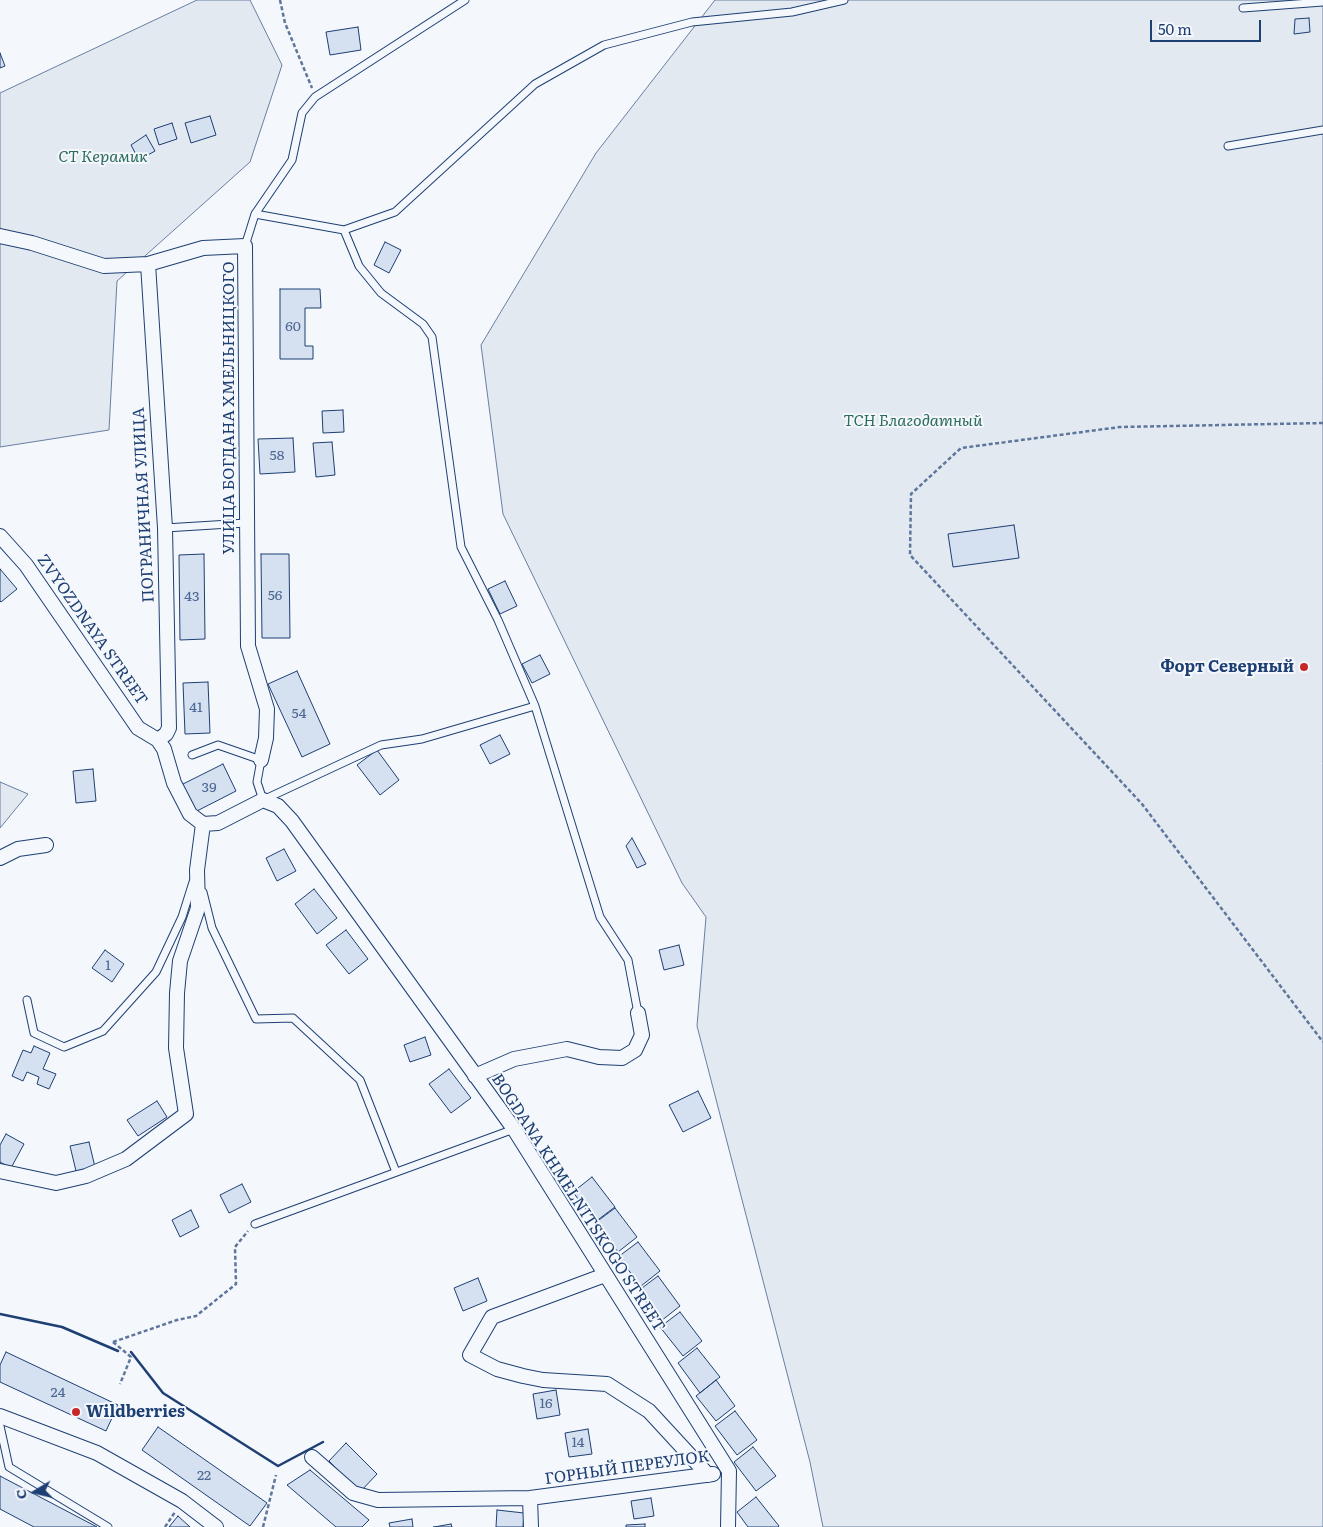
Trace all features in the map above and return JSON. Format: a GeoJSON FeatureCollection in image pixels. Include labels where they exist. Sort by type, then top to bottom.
{"type":"FeatureCollection","features":[{"type":"Feature","properties":{"kind":"street","name":"УЛИЦА БОГДАНА ХМЕЛЬНИЦКОГО"},"geometry":{"type":"LineString","coordinates":[[0,236],[32,243],[104,266],[148,264],[203,248],[245,246],[248,646],[267,709],[266,738],[262,760]]}},
{"type":"Feature","properties":{"kind":"street","name":"ПОГРАНИЧНАЯ УЛИЦА"},"geometry":{"type":"LineString","coordinates":[[148,264],[165,528],[169,728],[166,734],[158,740]]}},
{"type":"Feature","properties":{"kind":"street","name":"ZVYOZDNAYA STREET"},"geometry":{"type":"LineString","coordinates":[[0,536],[26,565],[138,728],[158,740]]}},
{"type":"Feature","properties":{"kind":"street"},"geometry":{"type":"LineString","coordinates":[[158,740],[164,749],[174,783],[190,814],[203,824],[218,823],[263,800]]}},
{"type":"Feature","properties":{"kind":"street","name":"BOGDANA KHMELNITSKOGO STREET"},"geometry":{"type":"LineString","coordinates":[[263,800],[278,806],[292,821],[514,1129],[729,1471]]}},
{"type":"Feature","properties":{"kind":"street"},"geometry":{"type":"LineString","coordinates":[[0,1172],[56,1183],[86,1176],[126,1159],[186,1114],[176,1048],[177,993],[180,961],[198,908],[197,870],[203,824]]}},
{"type":"Feature","properties":{"kind":"street"},"geometry":{"type":"LineString","coordinates":[[0,858],[18,849],[46,845]]}},
{"type":"Feature","properties":{"kind":"street"},"geometry":{"type":"LineString","coordinates":[[475,1076],[514,1059],[567,1048],[599,1057],[622,1058],[635,1050],[642,1035],[638,1013]]}},
{"type":"Feature","properties":{"kind":"street"},"geometry":{"type":"LineString","coordinates":[[605,1275],[492,1317],[470,1355],[497,1369],[523,1376],[543,1380],[607,1384],[649,1411],[708,1475]]}},
{"type":"Feature","properties":{"kind":"street"},"geometry":{"type":"LineString","coordinates":[[0,1416],[97,1453],[182,1501],[216,1527]]}},
{"type":"Feature","properties":{"kind":"street","name":"ГОРНЫЙ ПЕРЕУЛОК"},"geometry":{"type":"LineString","coordinates":[[312,1457],[353,1492],[378,1500],[530,1498],[729,1471]]}},
{"type":"Feature","properties":{"kind":"street"},"geometry":{"type":"LineString","coordinates":[[728,1527],[729,1471]]}},
{"type":"Feature","properties":{"kind":"street"},"geometry":{"type":"LineString","coordinates":[[530,1498],[531,1527]]}},
{"type":"Feature","properties":{"kind":"lane"},"geometry":{"type":"LineString","coordinates":[[245,246],[255,214],[292,160],[302,113],[315,97],[465,0]]}},
{"type":"Feature","properties":{"kind":"lane"},"geometry":{"type":"LineString","coordinates":[[255,214],[344,230],[395,212],[535,84],[604,46],[692,22],[792,12],[844,0]]}},
{"type":"Feature","properties":{"kind":"lane"},"geometry":{"type":"LineString","coordinates":[[1243,8],[1323,2]]}},
{"type":"Feature","properties":{"kind":"lane"},"geometry":{"type":"LineString","coordinates":[[1228,146],[1323,130]]}},
{"type":"Feature","properties":{"kind":"lane"},"geometry":{"type":"LineString","coordinates":[[344,230],[359,266],[381,293],[423,324],[432,337],[461,547],[498,620],[535,706],[600,917],[628,960],[638,1013]]}},
{"type":"Feature","properties":{"kind":"lane"},"geometry":{"type":"LineString","coordinates":[[165,528],[246,523]]}},
{"type":"Feature","properties":{"kind":"lane"},"geometry":{"type":"LineString","coordinates":[[192,755],[218,745],[262,760],[257,782],[263,800],[381,745],[422,739],[535,706]]}},
{"type":"Feature","properties":{"kind":"lane"},"geometry":{"type":"LineString","coordinates":[[27,1000],[34,1033],[64,1047],[103,1031],[156,972],[182,917],[197,870]]}},
{"type":"Feature","properties":{"kind":"lane"},"geometry":{"type":"LineString","coordinates":[[197,870],[212,928],[256,1019],[293,1018],[360,1080],[396,1172]]}},
{"type":"Feature","properties":{"kind":"lane"},"geometry":{"type":"LineString","coordinates":[[255,1224],[514,1129]]}},
{"type":"Feature","properties":{"kind":"lane"},"geometry":{"type":"LineString","coordinates":[[0,1426],[9,1467],[108,1527]]}},
{"type":"Feature","properties":{"kind":"path"},"geometry":{"type":"LineString","coordinates":[[280,0],[285,23],[315,97]]}},
{"type":"Feature","properties":{"kind":"path"},"geometry":{"type":"LineString","coordinates":[[1323,423],[1120,426],[961,448],[911,494],[910,554],[1142,804],[1323,1042]]}},
{"type":"Feature","properties":{"kind":"path"},"geometry":{"type":"LineString","coordinates":[[120,1384],[131,1357],[113,1342],[176,1320],[196,1316],[236,1284],[235,1247],[255,1224]]}},
{"type":"Feature","properties":{"kind":"path"},"geometry":{"type":"LineString","coordinates":[[263,1527],[276,1475]]}},
{"type":"Feature","properties":{"kind":"green space","name":"СТ Керамик"},"geometry":{"type":"Polygon","coordinates":[[[197,0],[250,0],[282,65],[250,162],[117,281],[109,430],[0,447],[0,93],[197,0]]]}},
{"type":"Feature","properties":{"kind":"green space","name":"ТСН Благодатный"},"geometry":{"type":"Polygon","coordinates":[[[715,0],[1323,0],[1323,1527],[823,1527],[810,1462],[697,1026],[706,917],[682,883],[503,514],[481,345],[596,153],[715,0]]]}},
{"type":"Feature","properties":{"kind":"green space"},"geometry":{"type":"Polygon","coordinates":[[[0,782],[28,794],[0,828],[0,782]]]}},
{"type":"Feature","properties":{"kind":"building"},"geometry":{"type":"Polygon","coordinates":[[[1309,18],[1310,32],[1294,34],[1295,19],[1309,18]]]}},
{"type":"Feature","properties":{"kind":"building"},"geometry":{"type":"Polygon","coordinates":[[[358,27],[361,50],[330,55],[326,32],[358,27]]]}},
{"type":"Feature","properties":{"kind":"building"},"geometry":{"type":"Polygon","coordinates":[[[0,53],[5,66],[0,68],[0,53]]]}},
{"type":"Feature","properties":{"kind":"building"},"geometry":{"type":"Polygon","coordinates":[[[210,116],[216,135],[191,143],[185,123],[210,116]]]}},
{"type":"Feature","properties":{"kind":"building"},"geometry":{"type":"Polygon","coordinates":[[[172,123],[177,139],[159,145],[154,129],[172,123]]]}},
{"type":"Feature","properties":{"kind":"building"},"geometry":{"type":"Polygon","coordinates":[[[146,135],[155,151],[139,160],[131,145],[146,135]]]}},
{"type":"Feature","properties":{"kind":"building"},"geometry":{"type":"Polygon","coordinates":[[[385,242],[401,250],[389,273],[374,265],[385,242]]]}},
{"type":"Feature","properties":{"kind":"building"},"geometry":{"type":"Polygon","coordinates":[[[280,289],[320,289],[321,308],[305,308],[305,346],[313,346],[313,359],[280,359],[280,289]]]}},
{"type":"Feature","properties":{"kind":"building"},"geometry":{"type":"Polygon","coordinates":[[[343,410],[344,432],[323,433],[322,411],[343,410]]]}},
{"type":"Feature","properties":{"kind":"building"},"geometry":{"type":"Polygon","coordinates":[[[293,438],[295,472],[260,474],[258,439],[293,438]]]}},
{"type":"Feature","properties":{"kind":"building"},"geometry":{"type":"Polygon","coordinates":[[[332,442],[335,475],[316,477],[313,443],[332,442]]]}},
{"type":"Feature","properties":{"kind":"building"},"geometry":{"type":"Polygon","coordinates":[[[1014,525],[1019,558],[953,567],[948,534],[1014,525]]]}},
{"type":"Feature","properties":{"kind":"building"},"geometry":{"type":"Polygon","coordinates":[[[204,554],[205,639],[180,640],[179,555],[204,554]]]}},
{"type":"Feature","properties":{"kind":"building"},"geometry":{"type":"Polygon","coordinates":[[[261,554],[289,554],[290,638],[262,638],[261,554]]]}},
{"type":"Feature","properties":{"kind":"building"},"geometry":{"type":"Polygon","coordinates":[[[0,569],[17,589],[1,602],[0,601],[0,569]]]}},
{"type":"Feature","properties":{"kind":"building"},"geometry":{"type":"Polygon","coordinates":[[[505,581],[517,606],[500,614],[488,589],[505,581]]]}},
{"type":"Feature","properties":{"kind":"building"},"geometry":{"type":"Polygon","coordinates":[[[540,655],[550,674],[532,683],[522,664],[540,655]]]}},
{"type":"Feature","properties":{"kind":"building"},"geometry":{"type":"Polygon","coordinates":[[[297,671],[330,744],[302,757],[268,684],[297,671]]]}},
{"type":"Feature","properties":{"kind":"building"},"geometry":{"type":"Polygon","coordinates":[[[208,682],[210,733],[185,734],[183,683],[208,682]]]}},
{"type":"Feature","properties":{"kind":"building"},"geometry":{"type":"Polygon","coordinates":[[[500,735],[510,754],[490,764],[480,745],[500,735]]]}},
{"type":"Feature","properties":{"kind":"building"},"geometry":{"type":"Polygon","coordinates":[[[377,750],[399,780],[380,795],[357,765],[377,750]]]}},
{"type":"Feature","properties":{"kind":"building"},"geometry":{"type":"Polygon","coordinates":[[[223,764],[236,791],[195,812],[181,785],[223,764]]]}},
{"type":"Feature","properties":{"kind":"building"},"geometry":{"type":"Polygon","coordinates":[[[93,769],[96,801],[76,803],[73,771],[93,769]]]}},
{"type":"Feature","properties":{"kind":"building"},"geometry":{"type":"Polygon","coordinates":[[[632,838],[646,864],[637,868],[626,846],[632,838]]]}},
{"type":"Feature","properties":{"kind":"building"},"geometry":{"type":"Polygon","coordinates":[[[284,849],[296,871],[277,881],[266,858],[284,849]]]}},
{"type":"Feature","properties":{"kind":"building"},"geometry":{"type":"Polygon","coordinates":[[[314,889],[337,918],[317,934],[295,904],[314,889]]]}},
{"type":"Feature","properties":{"kind":"building"},"geometry":{"type":"Polygon","coordinates":[[[346,930],[368,959],[349,974],[326,945],[346,930]]]}},
{"type":"Feature","properties":{"kind":"building"},"geometry":{"type":"Polygon","coordinates":[[[679,945],[684,965],[664,970],[659,950],[679,945]]]}},
{"type":"Feature","properties":{"kind":"building"},"geometry":{"type":"Polygon","coordinates":[[[105,950],[124,964],[112,982],[92,968],[105,950]]]}},
{"type":"Feature","properties":{"kind":"building"},"geometry":{"type":"Polygon","coordinates":[[[425,1037],[431,1055],[410,1062],[404,1045],[425,1037]]]}},
{"type":"Feature","properties":{"kind":"building"},"geometry":{"type":"Polygon","coordinates":[[[34,1046],[50,1053],[43,1069],[56,1074],[49,1089],[37,1084],[39,1077],[27,1072],[23,1081],[12,1076],[23,1050],[31,1053],[34,1046]]]}},
{"type":"Feature","properties":{"kind":"building"},"geometry":{"type":"Polygon","coordinates":[[[449,1069],[471,1098],[451,1113],[429,1084],[449,1069]]]}},
{"type":"Feature","properties":{"kind":"building"},"geometry":{"type":"Polygon","coordinates":[[[698,1091],[711,1118],[683,1132],[669,1105],[698,1091]]]}},
{"type":"Feature","properties":{"kind":"building"},"geometry":{"type":"Polygon","coordinates":[[[157,1101],[167,1117],[138,1136],[127,1120],[157,1101]]]}},
{"type":"Feature","properties":{"kind":"building"},"geometry":{"type":"Polygon","coordinates":[[[6,1134],[24,1144],[11,1168],[0,1162],[0,1145],[6,1134]]]}},
{"type":"Feature","properties":{"kind":"building"},"geometry":{"type":"Polygon","coordinates":[[[89,1142],[95,1167],[76,1171],[70,1146],[89,1142]]]}},
{"type":"Feature","properties":{"kind":"building"},"geometry":{"type":"Polygon","coordinates":[[[592,1177],[615,1207],[595,1222],[573,1192],[592,1177]]]}},
{"type":"Feature","properties":{"kind":"building"},"geometry":{"type":"Polygon","coordinates":[[[242,1184],[251,1202],[229,1213],[220,1195],[242,1184]]]}},
{"type":"Feature","properties":{"kind":"building"},"geometry":{"type":"Polygon","coordinates":[[[615,1208],[637,1237],[618,1252],[595,1223],[615,1208]]]}},
{"type":"Feature","properties":{"kind":"building"},"geometry":{"type":"Polygon","coordinates":[[[191,1210],[199,1227],[180,1237],[172,1220],[191,1210]]]}},
{"type":"Feature","properties":{"kind":"building"},"geometry":{"type":"Polygon","coordinates":[[[638,1242],[660,1271],[641,1286],[618,1257],[638,1242]]]}},
{"type":"Feature","properties":{"kind":"building"},"geometry":{"type":"Polygon","coordinates":[[[658,1276],[680,1306],[661,1321],[638,1291],[658,1276]]]}},
{"type":"Feature","properties":{"kind":"building"},"geometry":{"type":"Polygon","coordinates":[[[478,1278],[487,1301],[463,1311],[454,1288],[478,1278]]]}},
{"type":"Feature","properties":{"kind":"building"},"geometry":{"type":"Polygon","coordinates":[[[680,1312],[702,1341],[683,1356],[660,1327],[680,1312]]]}},
{"type":"Feature","properties":{"kind":"building"},"geometry":{"type":"Polygon","coordinates":[[[697,1348],[720,1377],[700,1393],[678,1363],[697,1348]]]}},
{"type":"Feature","properties":{"kind":"building"},"geometry":{"type":"Polygon","coordinates":[[[6,1352],[118,1405],[106,1431],[0,1382],[0,1365],[6,1352]]]}},
{"type":"Feature","properties":{"kind":"building"},"geometry":{"type":"Polygon","coordinates":[[[716,1380],[735,1406],[716,1421],[696,1396],[716,1380]]]}},
{"type":"Feature","properties":{"kind":"building"},"geometry":{"type":"Polygon","coordinates":[[[556,1390],[560,1415],[537,1419],[533,1394],[556,1390]]]}},
{"type":"Feature","properties":{"kind":"building"},"geometry":{"type":"Polygon","coordinates":[[[735,1411],[757,1440],[737,1455],[715,1426],[735,1411]]]}},
{"type":"Feature","properties":{"kind":"building"},"geometry":{"type":"Polygon","coordinates":[[[158,1427],[267,1503],[250,1526],[142,1450],[158,1427]]]}},
{"type":"Feature","properties":{"kind":"building"},"geometry":{"type":"Polygon","coordinates":[[[588,1429],[592,1454],[569,1457],[565,1433],[588,1429]]]}},
{"type":"Feature","properties":{"kind":"building"},"geometry":{"type":"Polygon","coordinates":[[[346,1443],[377,1474],[360,1492],[329,1461],[346,1443]]]}},
{"type":"Feature","properties":{"kind":"building"},"geometry":{"type":"Polygon","coordinates":[[[753,1447],[776,1476],[756,1491],[734,1462],[753,1447]]]}},
{"type":"Feature","properties":{"kind":"building"},"geometry":{"type":"Polygon","coordinates":[[[310,1470],[369,1520],[362,1527],[336,1527],[287,1485],[310,1470]]]}},
{"type":"Feature","properties":{"kind":"building"},"geometry":{"type":"Polygon","coordinates":[[[0,1476],[97,1527],[34,1527],[0,1509],[0,1476]]]}},
{"type":"Feature","properties":{"kind":"building"},"geometry":{"type":"Polygon","coordinates":[[[756,1497],[778,1527],[748,1527],[737,1512],[756,1497]]]}},
{"type":"Feature","properties":{"kind":"building"},"geometry":{"type":"Polygon","coordinates":[[[651,1498],[654,1516],[634,1519],[631,1501],[651,1498]]]}},
{"type":"Feature","properties":{"kind":"building"},"geometry":{"type":"Polygon","coordinates":[[[497,1510],[524,1513],[523,1527],[496,1527],[497,1510]]]}},
{"type":"Feature","properties":{"kind":"building"},"geometry":{"type":"Polygon","coordinates":[[[178,1516],[190,1527],[169,1527],[178,1516]]]}},
{"type":"Feature","properties":{"kind":"building"},"geometry":{"type":"Polygon","coordinates":[[[412,1519],[413,1527],[390,1527],[389,1523],[412,1519]]]}},
{"type":"Feature","properties":{"kind":"building"},"geometry":{"type":"Polygon","coordinates":[[[451,1524],[452,1527],[434,1527],[451,1524]]]}},
{"type":"Feature","properties":{"kind":"building"},"geometry":{"type":"Polygon","coordinates":[[[645,1524],[645,1527],[626,1527],[626,1525],[645,1524]]]}},
{"type":"Feature","properties":{"kind":"wall"},"geometry":{"type":"LineString","coordinates":[[0,1314],[62,1327],[118,1351]]}},
{"type":"Feature","properties":{"kind":"wall"},"geometry":{"type":"LineString","coordinates":[[131,1352],[163,1393],[278,1466],[323,1442]]}},
{"type":"Feature","properties":{"kind":"place","name":"Форт Северный"},"geometry":{"type":"Point","coordinates":[1304,667]}},
{"type":"Feature","properties":{"kind":"place","name":"Wildberries"},"geometry":{"type":"Point","coordinates":[76,1412]}}]}
